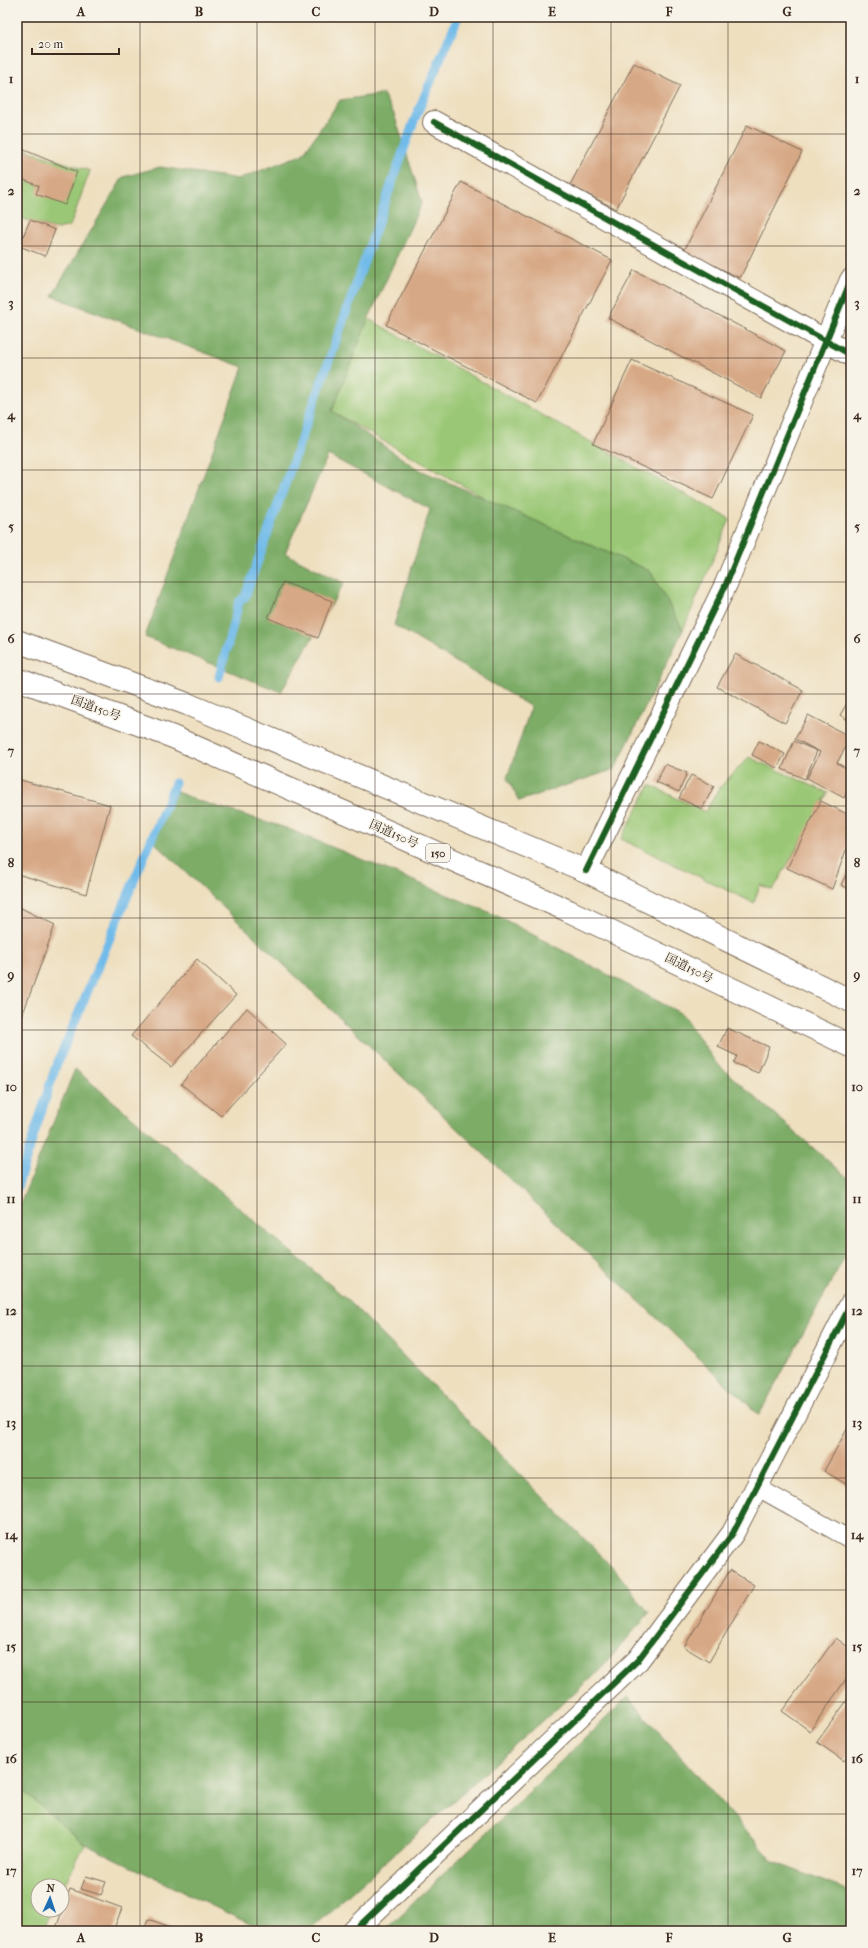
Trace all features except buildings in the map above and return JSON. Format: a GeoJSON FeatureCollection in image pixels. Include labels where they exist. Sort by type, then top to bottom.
{"type":"FeatureCollection","features":[{"type":"Feature","properties":{"kind":"main road"},"geometry":{"type":"LineString","coordinates":[[434,122],[851,355]]}},
{"type":"Feature","properties":{"kind":"main road"},"geometry":{"type":"LineString","coordinates":[[586,871],[726,584],[851,280]]}},
{"type":"Feature","properties":{"kind":"main road"},"geometry":{"type":"LineString","coordinates":[[17,641],[187,704],[586,871],[851,1001]]}},
{"type":"Feature","properties":{"kind":"main road","name":"国道150号"},"geometry":{"type":"LineString","coordinates":[[17,679],[173,737],[562,908],[851,1046]]}},
{"type":"Feature","properties":{"kind":"main road"},"geometry":{"type":"LineString","coordinates":[[354,1931],[638,1660],[733,1533],[851,1304]]}},
{"type":"Feature","properties":{"kind":"lane"},"geometry":{"type":"LineString","coordinates":[[757,1487],[851,1540]]}},
{"type":"Feature","properties":{"kind":"green space"},"geometry":{"type":"Polygon","coordinates":[[[383,94],[394,114],[422,202],[367,322],[332,411],[418,469],[650,571],[683,630],[615,769],[519,801],[507,778],[531,707],[394,625],[430,509],[328,455],[285,553],[344,583],[281,692],[145,637],[243,367],[52,296],[123,177],[160,167],[239,179],[303,154],[340,100],[383,94]]]}},
{"type":"Feature","properties":{"kind":"green space"},"geometry":{"type":"Polygon","coordinates":[[[17,147],[90,171],[70,226],[57,229],[17,217],[17,147]]]}},
{"type":"Feature","properties":{"kind":"green space"},"geometry":{"type":"Polygon","coordinates":[[[365,317],[730,519],[683,630],[650,571],[492,502],[332,412],[365,317]]]}},
{"type":"Feature","properties":{"kind":"green space"},"geometry":{"type":"Polygon","coordinates":[[[749,757],[828,793],[773,890],[760,885],[754,903],[621,839],[650,785],[705,812],[720,787],[749,757]]]}},
{"type":"Feature","properties":{"kind":"green space"},"geometry":{"type":"Polygon","coordinates":[[[172,790],[199,801],[286,828],[496,915],[682,1014],[716,1063],[851,1181],[851,1245],[759,1415],[151,839],[172,790]]]}},
{"type":"Feature","properties":{"kind":"green space"},"geometry":{"type":"Polygon","coordinates":[[[75,1069],[348,1300],[616,1571],[649,1613],[602,1668],[308,1931],[264,1931],[85,1844],[17,1786],[17,1212],[75,1069]]]}},
{"type":"Feature","properties":{"kind":"green space"},"geometry":{"type":"Polygon","coordinates":[[[628,1697],[774,1862],[851,1892],[851,1931],[384,1931],[628,1697]]]}},
{"type":"Feature","properties":{"kind":"green space"},"geometry":{"type":"Polygon","coordinates":[[[17,1786],[85,1844],[68,1878],[30,1878],[30,1918],[48,1918],[41,1931],[17,1931],[17,1786]]]}},
{"type":"Feature","properties":{"kind":"waterway"},"geometry":{"type":"LineString","coordinates":[[219,677],[239,602],[245,597],[414,121],[458,17]]}},
{"type":"Feature","properties":{"kind":"waterway"},"geometry":{"type":"LineString","coordinates":[[17,1187],[55,1069],[175,783]]}},
{"type":"Feature","properties":{"kind":"cycle path"},"geometry":{"type":"LineString","coordinates":[[434,122],[851,355]]}},
{"type":"Feature","properties":{"kind":"cycle path"},"geometry":{"type":"LineString","coordinates":[[586,871],[726,584],[851,280]]}},
{"type":"Feature","properties":{"kind":"cycle path"},"geometry":{"type":"LineString","coordinates":[[354,1931],[638,1660],[733,1533],[851,1304]]}}]}
